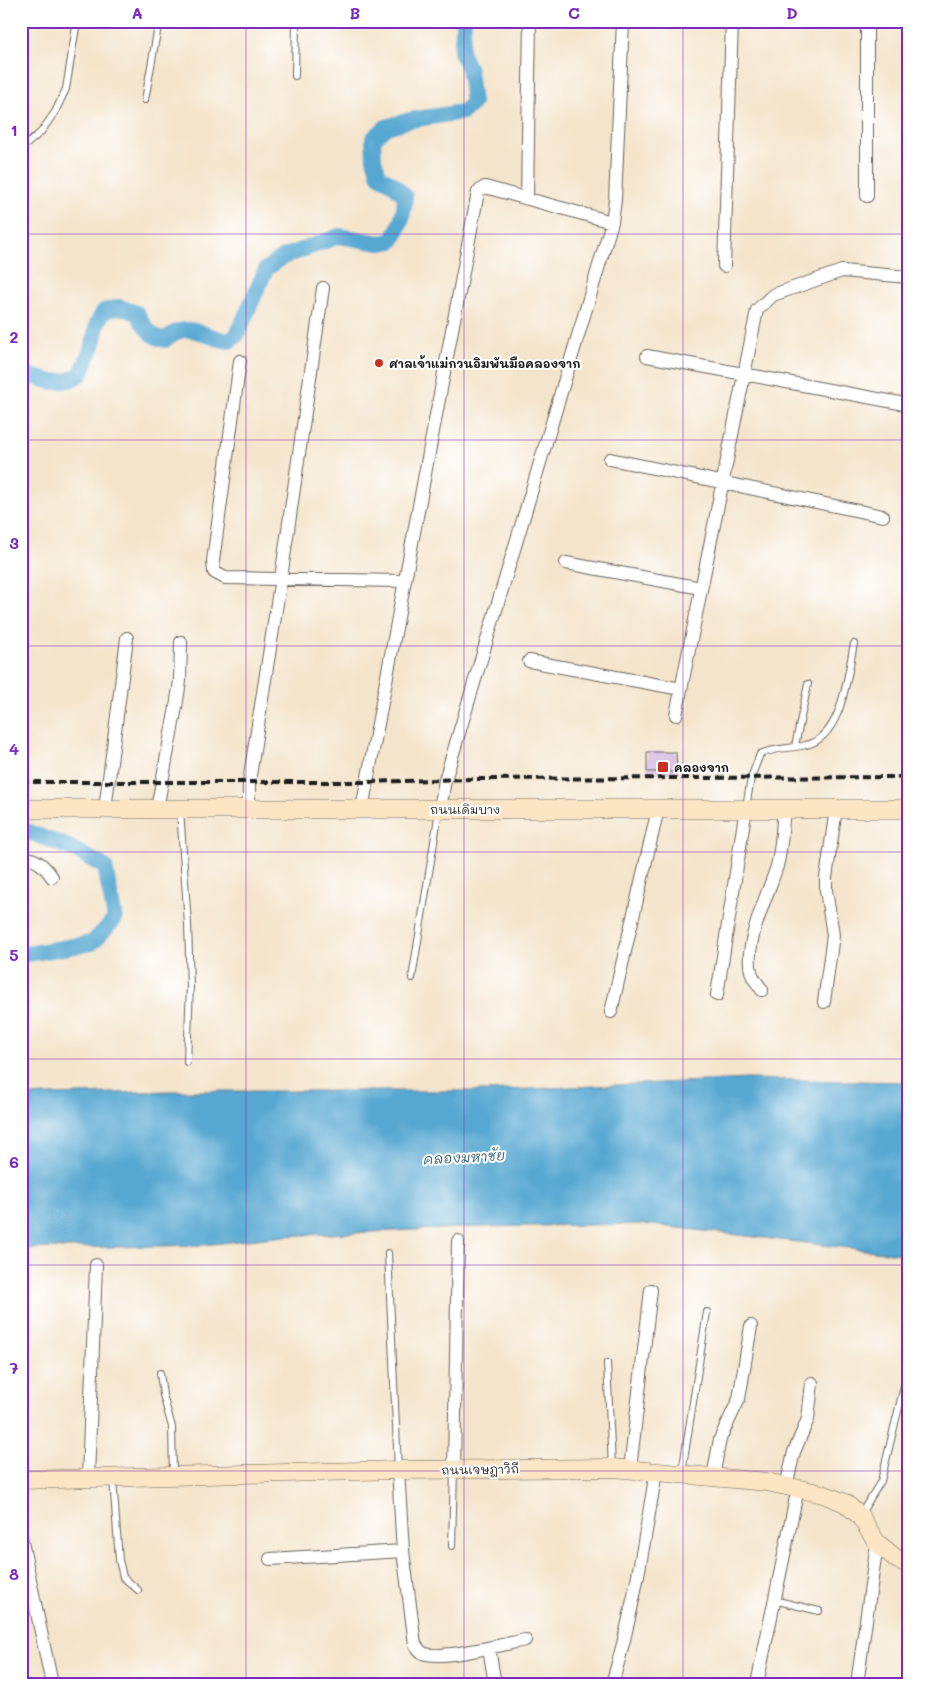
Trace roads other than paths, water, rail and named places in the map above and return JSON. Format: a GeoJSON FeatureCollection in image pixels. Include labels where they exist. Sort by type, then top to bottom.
{"type":"FeatureCollection","features":[{"type":"Feature","properties":{"kind":"street"},"geometry":{"type":"LineString","coordinates":[[527,200],[530,21]]}},
{"type":"Feature","properties":{"kind":"street"},"geometry":{"type":"LineString","coordinates":[[440,809],[445,780],[612,222],[615,200],[623,21]]}},
{"type":"Feature","properties":{"kind":"street"},"geometry":{"type":"LineString","coordinates":[[724,266],[732,21]]}},
{"type":"Feature","properties":{"kind":"street"},"geometry":{"type":"LineString","coordinates":[[867,21],[867,196]]}},
{"type":"Feature","properties":{"kind":"street"},"geometry":{"type":"LineString","coordinates":[[362,808],[478,192],[485,187],[612,222]]}},
{"type":"Feature","properties":{"kind":"street"},"geometry":{"type":"LineString","coordinates":[[676,715],[757,310],[773,295],[842,271],[908,277]]}},
{"type":"Feature","properties":{"kind":"street"},"geometry":{"type":"LineString","coordinates":[[249,808],[249,782],[281,578],[322,288]]}},
{"type":"Feature","properties":{"kind":"street"},"geometry":{"type":"LineString","coordinates":[[647,356],[904,404]]}},
{"type":"Feature","properties":{"kind":"street"},"geometry":{"type":"LineString","coordinates":[[240,362],[214,568],[217,575],[225,578],[404,581]]}},
{"type":"Feature","properties":{"kind":"street"},"geometry":{"type":"LineString","coordinates":[[610,459],[883,516]]}},
{"type":"Feature","properties":{"kind":"street"},"geometry":{"type":"LineString","coordinates":[[566,562],[701,588]]}},
{"type":"Feature","properties":{"kind":"street"},"geometry":{"type":"LineString","coordinates":[[105,809],[128,638]]}},
{"type":"Feature","properties":{"kind":"street"},"geometry":{"type":"LineString","coordinates":[[157,809],[180,680],[181,642]]}},
{"type":"Feature","properties":{"kind":"street"},"geometry":{"type":"LineString","coordinates":[[529,661],[681,689]]}},
{"type":"Feature","properties":{"kind":"street"},"geometry":{"type":"LineString","coordinates":[[717,995],[746,808]]}},
{"type":"Feature","properties":{"kind":"street"},"geometry":{"type":"LineString","coordinates":[[762,990],[753,976],[751,951],[762,902],[771,885],[777,864],[784,808]]}},
{"type":"Feature","properties":{"kind":"street","name":"ถนนเดิมบาง"},"geometry":{"type":"LineString","coordinates":[[21,809],[908,809]]}},
{"type":"Feature","properties":{"kind":"street"},"geometry":{"type":"LineString","coordinates":[[610,1012],[658,809]]}},
{"type":"Feature","properties":{"kind":"street"},"geometry":{"type":"LineString","coordinates":[[824,1002],[833,935],[826,878],[836,809]]}},
{"type":"Feature","properties":{"kind":"street"},"geometry":{"type":"LineString","coordinates":[[21,857],[30,858],[41,863],[52,877]]}},
{"type":"Feature","properties":{"kind":"street"},"geometry":{"type":"LineString","coordinates":[[454,1470],[458,1241]]}},
{"type":"Feature","properties":{"kind":"street"},"geometry":{"type":"LineString","coordinates":[[88,1478],[96,1265]]}},
{"type":"Feature","properties":{"kind":"street"},"geometry":{"type":"LineString","coordinates":[[621,1468],[651,1290]]}},
{"type":"Feature","properties":{"kind":"street"},"geometry":{"type":"LineString","coordinates":[[713,1477],[720,1439],[739,1400],[751,1326]]}},
{"type":"Feature","properties":{"kind":"street"},"geometry":{"type":"LineString","coordinates":[[757,1684],[774,1600],[792,1487],[794,1452],[808,1419],[812,1383]]}},
{"type":"Feature","properties":{"kind":"street","name":"ถนนเจษฎาวิถี"},"geometry":{"type":"LineString","coordinates":[[21,1480],[398,1470],[621,1468],[767,1482],[823,1494],[845,1503],[860,1516],[877,1543],[898,1560],[908,1564]]}},
{"type":"Feature","properties":{"kind":"street"},"geometry":{"type":"LineString","coordinates":[[398,1470],[403,1551],[415,1644],[423,1653],[437,1655],[489,1648],[525,1640]]}},
{"type":"Feature","properties":{"kind":"street"},"geometry":{"type":"LineString","coordinates":[[612,1684],[623,1649],[639,1576],[656,1472]]}},
{"type":"Feature","properties":{"kind":"street"},"geometry":{"type":"LineString","coordinates":[[21,1537],[52,1684]]}},
{"type":"Feature","properties":{"kind":"street"},"geometry":{"type":"LineString","coordinates":[[856,1684],[877,1543]]}},
{"type":"Feature","properties":{"kind":"street"},"geometry":{"type":"LineString","coordinates":[[270,1559],[403,1551]]}},
{"type":"Feature","properties":{"kind":"street"},"geometry":{"type":"LineString","coordinates":[[489,1648],[495,1684]]}},
{"type":"Feature","properties":{"kind":"lane"},"geometry":{"type":"LineString","coordinates":[[21,146],[28,144],[41,132],[66,89],[77,21]]}},
{"type":"Feature","properties":{"kind":"lane"},"geometry":{"type":"LineString","coordinates":[[145,100],[159,21]]}},
{"type":"Feature","properties":{"kind":"lane"},"geometry":{"type":"LineString","coordinates":[[294,76],[296,21]]}},
{"type":"Feature","properties":{"kind":"lane"},"geometry":{"type":"LineString","coordinates":[[746,808],[751,778],[760,754],[772,749],[808,745],[821,739],[835,722],[843,697],[854,644]]}},
{"type":"Feature","properties":{"kind":"lane"},"geometry":{"type":"LineString","coordinates":[[796,746],[808,684]]}},
{"type":"Feature","properties":{"kind":"lane"},"geometry":{"type":"LineString","coordinates":[[180,808],[189,933],[190,986],[187,1062]]}},
{"type":"Feature","properties":{"kind":"lane"},"geometry":{"type":"LineString","coordinates":[[412,978],[440,809]]}},
{"type":"Feature","properties":{"kind":"lane"},"geometry":{"type":"LineString","coordinates":[[388,1253],[398,1470]]}},
{"type":"Feature","properties":{"kind":"lane"},"geometry":{"type":"LineString","coordinates":[[682,1474],[707,1312]]}},
{"type":"Feature","properties":{"kind":"lane"},"geometry":{"type":"LineString","coordinates":[[606,1363],[621,1468]]}},
{"type":"Feature","properties":{"kind":"lane"},"geometry":{"type":"LineString","coordinates":[[860,1516],[881,1481],[908,1370]]}},
{"type":"Feature","properties":{"kind":"lane"},"geometry":{"type":"LineString","coordinates":[[160,1372],[172,1427],[173,1476]]}},
{"type":"Feature","properties":{"kind":"lane"},"geometry":{"type":"LineString","coordinates":[[452,1546],[454,1470]]}},
{"type":"Feature","properties":{"kind":"lane"},"geometry":{"type":"LineString","coordinates":[[112,1478],[119,1560],[123,1577],[138,1590]]}},
{"type":"Feature","properties":{"kind":"lane"},"geometry":{"type":"LineString","coordinates":[[774,1600],[819,1611]]}},
{"type":"Feature","properties":{"kind":"water","name":"คลองมหาชัย"},"geometry":{"type":"Polygon","coordinates":[[[747,1079],[908,1082],[908,1255],[644,1224],[484,1227],[284,1236],[204,1245],[21,1249],[21,1096],[169,1091],[485,1091],[747,1079]]]}},
{"type":"Feature","properties":{"kind":"waterway"},"geometry":{"type":"LineString","coordinates":[[21,373],[52,382],[69,380],[81,374],[93,345],[97,323],[104,311],[119,307],[137,313],[148,330],[160,339],[165,340],[181,330],[189,330],[229,341],[237,335],[266,269],[283,257],[339,236],[380,243],[392,241],[402,220],[405,196],[392,183],[379,176],[374,159],[373,139],[386,127],[410,120],[463,112],[473,103],[469,70],[461,52],[464,21]]}},
{"type":"Feature","properties":{"kind":"waterway"},"geometry":{"type":"LineString","coordinates":[[21,829],[71,848],[105,867],[115,919],[92,943],[21,955]]}},
{"type":"Feature","properties":{"kind":"railway"},"geometry":{"type":"LineString","coordinates":[[21,782],[367,782],[470,779],[908,777]]}},
{"type":"Feature","properties":{"kind":"place","name":"ศาลเจ้าแม่กวนอิมพันมือคลองจาก"},"geometry":{"type":"Point","coordinates":[379,363]}},
{"type":"Feature","properties":{"kind":"place","name":"คลองจาก"},"geometry":{"type":"Point","coordinates":[663,767]}}]}
